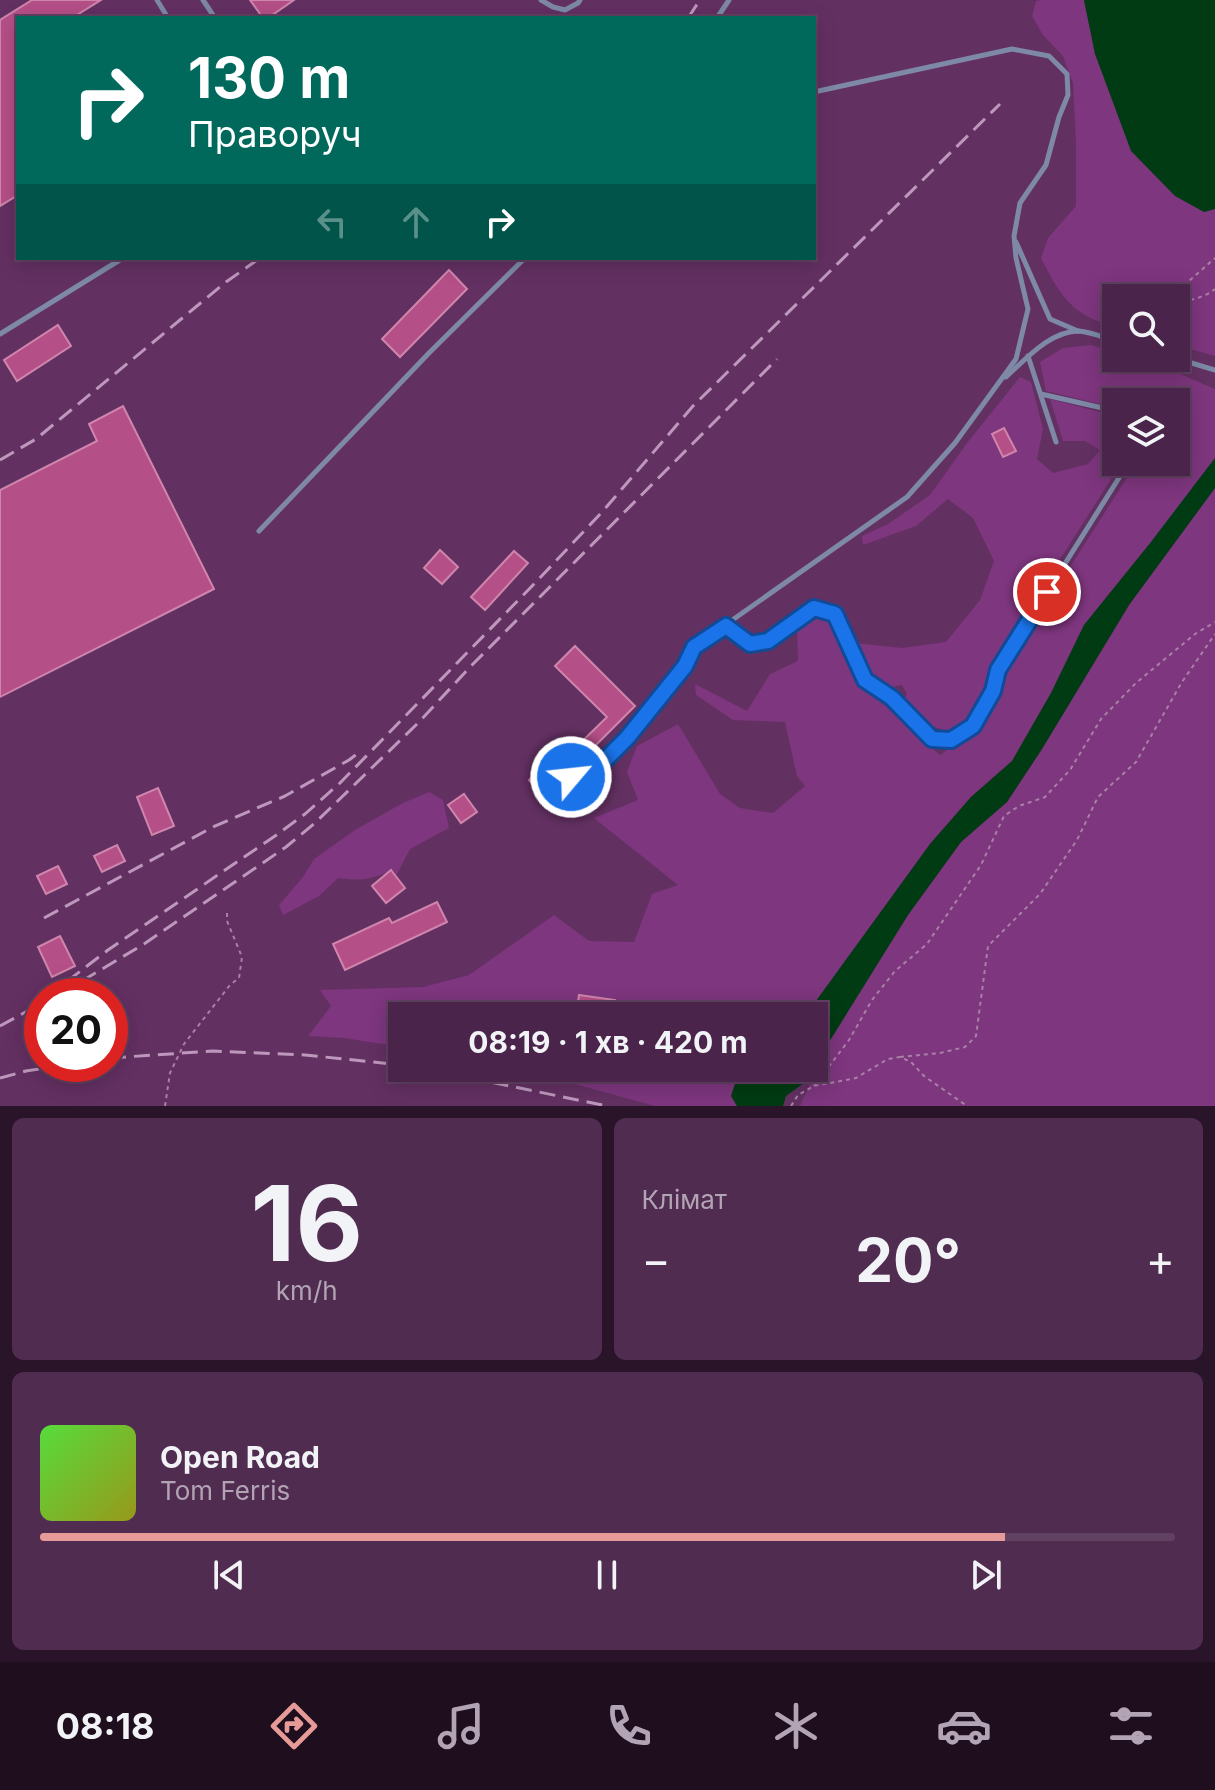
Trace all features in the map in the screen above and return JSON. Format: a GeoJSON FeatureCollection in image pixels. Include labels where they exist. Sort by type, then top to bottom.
{"type":"FeatureCollection","features":[{"type":"Feature","properties":{"kind":"lane"},"geometry":{"type":"LineString","coordinates":[[541,0],[565,10],[580,0]]}},
{"type":"Feature","properties":{"kind":"lane"},"geometry":{"type":"LineString","coordinates":[[558,740],[555,771],[571,777],[595,770],[627,738],[685,666],[694,647],[907,497],[955,443],[1016,359],[1028,309],[1014,236],[1020,203],[1046,165],[1068,95],[1067,74],[1049,56],[1012,49],[816,92]]}},
{"type":"Feature","properties":{"kind":"lane"},"geometry":{"type":"LineString","coordinates":[[1014,236],[1050,319],[1102,337]]}},
{"type":"Feature","properties":{"kind":"lane"},"geometry":{"type":"LineString","coordinates":[[0,334],[120,260]]}},
{"type":"Feature","properties":{"kind":"lane"},"geometry":{"type":"LineString","coordinates":[[259,531],[429,353],[523,260]]}},
{"type":"Feature","properties":{"kind":"lane"},"geometry":{"type":"LineString","coordinates":[[997,387],[1028,356],[1055,337],[1079,331]]}},
{"type":"Feature","properties":{"kind":"lane"},"geometry":{"type":"LineString","coordinates":[[1028,356],[1056,442]]}},
{"type":"Feature","properties":{"kind":"lane"},"geometry":{"type":"LineString","coordinates":[[1190,362],[1215,370]]}},
{"type":"Feature","properties":{"kind":"lane"},"geometry":{"type":"LineString","coordinates":[[1041,394],[1102,408]]}},
{"type":"Feature","properties":{"kind":"lane"},"geometry":{"type":"LineString","coordinates":[[726,626],[750,644],[768,641],[814,608],[835,614],[865,680],[892,698],[932,739],[951,740],[973,726],[993,691],[998,670],[1120,476]]}},
{"type":"Feature","properties":{"kind":"path"},"geometry":{"type":"LineString","coordinates":[[1187,284],[1215,258]]}},
{"type":"Feature","properties":{"kind":"path"},"geometry":{"type":"LineString","coordinates":[[1190,299],[1207,296],[1215,289]]}},
{"type":"Feature","properties":{"kind":"path"},"geometry":{"type":"LineString","coordinates":[[814,1086],[895,971],[927,944],[981,865],[1004,816],[1019,806],[1045,797],[1070,770],[1101,719],[1136,683],[1195,634],[1215,622]]}},
{"type":"Feature","properties":{"kind":"path"},"geometry":{"type":"LineString","coordinates":[[791,1106],[798,1095],[814,1086],[856,1078],[888,1059],[965,1047],[976,1036],[988,946],[1040,894],[1077,840],[1098,797],[1136,762],[1182,682],[1215,634]]}},
{"type":"Feature","properties":{"kind":"path"},"geometry":{"type":"LineString","coordinates":[[165,1106],[170,1073],[184,1044],[230,985],[239,978],[242,957],[227,921],[227,911]]}},
{"type":"Feature","properties":{"kind":"path"},"geometry":{"type":"LineString","coordinates":[[900,1057],[911,1062],[924,1076],[967,1106]]}},
{"type":"Feature","properties":{"kind":"shaded area"},"geometry":{"type":"Polygon","coordinates":[[[1084,0],[1095,54],[1204,212],[1215,209],[1215,356],[1190,349],[1190,284],[1102,284],[1102,322],[1069,302],[1054,283],[1041,258],[1048,238],[1076,206],[1076,141],[1073,83],[1063,56],[1043,35],[1032,16],[1036,1],[1084,0]]]}},
{"type":"Feature","properties":{"kind":"shaded area"},"geometry":{"type":"Polygon","coordinates":[[[1084,0],[1215,0],[1215,209],[1204,212],[1175,196],[1131,151],[1095,54],[1084,0]]]}},
{"type":"Feature","properties":{"kind":"shaded area"},"geometry":{"type":"Polygon","coordinates":[[[1091,345],[1102,349],[1102,372],[1176,372],[1215,389],[1215,458],[1084,625],[1051,693],[1012,761],[971,797],[930,844],[816,1002],[388,1002],[388,1045],[308,1036],[331,1006],[320,990],[423,987],[469,975],[554,915],[589,941],[634,942],[652,894],[678,885],[594,818],[638,800],[627,772],[637,746],[678,724],[720,794],[740,808],[773,813],[805,786],[797,776],[785,722],[733,720],[696,695],[695,684],[747,711],[770,674],[798,661],[797,628],[818,614],[830,619],[862,685],[940,755],[984,723],[1002,693],[1001,675],[1128,476],[1190,476],[1190,388],[1102,388],[1102,405],[1046,391],[1040,362],[1063,348],[1091,345]]]}},
{"type":"Feature","properties":{"kind":"shaded area"},"geometry":{"type":"Polygon","coordinates":[[[1020,377],[1031,382],[1043,429],[1037,459],[1053,473],[1088,464],[1100,450],[1085,441],[1063,441],[1050,399],[1102,413],[1102,476],[1113,476],[992,666],[987,691],[969,720],[948,731],[930,726],[902,703],[907,694],[902,685],[892,687],[867,674],[854,643],[902,648],[946,642],[980,600],[994,561],[973,518],[948,499],[916,526],[863,545],[862,536],[888,524],[930,495],[1020,377]]]}},
{"type":"Feature","properties":{"kind":"shaded area"},"geometry":{"type":"Polygon","coordinates":[[[1215,458],[1215,488],[1129,605],[1007,802],[961,842],[908,915],[828,1044],[828,1002],[815,1002],[930,844],[971,797],[1012,761],[1051,693],[1084,625],[1215,458]]]}},
{"type":"Feature","properties":{"kind":"shaded area"},"geometry":{"type":"Polygon","coordinates":[[[1215,488],[1215,1106],[800,1106],[811,1082],[828,1082],[829,1042],[908,915],[961,842],[1007,802],[1129,605],[1215,488]]]}},
{"type":"Feature","properties":{"kind":"shaded area"},"geometry":{"type":"Polygon","coordinates":[[[429,792],[443,800],[449,828],[410,849],[396,876],[391,871],[365,879],[338,878],[319,896],[283,915],[279,905],[314,859],[355,830],[429,792]]]}},
{"type":"Feature","properties":{"kind":"shaded area"},"geometry":{"type":"Polygon","coordinates":[[[567,1082],[736,1082],[731,1096],[737,1106],[655,1106],[567,1082]]]}},
{"type":"Feature","properties":{"kind":"shaded area"},"geometry":{"type":"Polygon","coordinates":[[[736,1082],[805,1082],[786,1096],[783,1106],[737,1106],[731,1096],[736,1082]]]}},
{"type":"Feature","properties":{"kind":"building"},"geometry":{"type":"Polygon","coordinates":[[[32,0],[101,0],[75,16],[16,16],[16,196],[0,206],[0,20],[32,0]]]}},
{"type":"Feature","properties":{"kind":"building"},"geometry":{"type":"Polygon","coordinates":[[[250,0],[294,0],[271,16],[262,16],[250,0]]]}},
{"type":"Feature","properties":{"kind":"building"},"geometry":{"type":"Polygon","coordinates":[[[449,270],[467,289],[400,357],[382,339],[449,270]]]}},
{"type":"Feature","properties":{"kind":"building"},"geometry":{"type":"Polygon","coordinates":[[[58,325],[71,346],[17,381],[4,360],[58,325]]]}},
{"type":"Feature","properties":{"kind":"building"},"geometry":{"type":"Polygon","coordinates":[[[123,406],[214,589],[0,697],[0,490],[97,441],[89,424],[123,406]]]}},
{"type":"Feature","properties":{"kind":"building"},"geometry":{"type":"Polygon","coordinates":[[[1004,428],[1016,451],[1003,457],[992,434],[1004,428]]]}},
{"type":"Feature","properties":{"kind":"building"},"geometry":{"type":"Polygon","coordinates":[[[440,550],[458,567],[442,584],[424,568],[440,550]]]}},
{"type":"Feature","properties":{"kind":"building"},"geometry":{"type":"Polygon","coordinates":[[[514,551],[528,563],[485,610],[471,597],[514,551]]]}},
{"type":"Feature","properties":{"kind":"building"},"geometry":{"type":"Polygon","coordinates":[[[575,646],[635,706],[578,763],[569,754],[607,717],[555,666],[575,646]]]}},
{"type":"Feature","properties":{"kind":"building"},"geometry":{"type":"Polygon","coordinates":[[[544,766],[569,793],[554,807],[529,780],[544,766]]]}},
{"type":"Feature","properties":{"kind":"building"},"geometry":{"type":"Polygon","coordinates":[[[158,788],[174,826],[152,835],[137,797],[158,788]]]}},
{"type":"Feature","properties":{"kind":"building"},"geometry":{"type":"Polygon","coordinates":[[[464,794],[477,812],[461,823],[448,805],[464,794]]]}},
{"type":"Feature","properties":{"kind":"building"},"geometry":{"type":"Polygon","coordinates":[[[117,845],[125,861],[102,872],[94,856],[117,845]]]}},
{"type":"Feature","properties":{"kind":"building"},"geometry":{"type":"Polygon","coordinates":[[[58,866],[67,884],[46,894],[37,876],[58,866]]]}},
{"type":"Feature","properties":{"kind":"building"},"geometry":{"type":"Polygon","coordinates":[[[391,870],[405,888],[386,903],[372,886],[391,870]]]}},
{"type":"Feature","properties":{"kind":"building"},"geometry":{"type":"Polygon","coordinates":[[[437,902],[447,922],[345,970],[333,944],[389,918],[392,923],[437,902]]]}},
{"type":"Feature","properties":{"kind":"building"},"geometry":{"type":"Polygon","coordinates":[[[60,936],[75,966],[52,977],[38,947],[60,936]]]}},
{"type":"Feature","properties":{"kind":"building"},"geometry":{"type":"Polygon","coordinates":[[[579,995],[615,1000],[615,1002],[578,1002],[579,995]]]}},
{"type":"Feature","properties":{"kind":"railway"},"geometry":{"type":"LineString","coordinates":[[689,16],[700,0]]}},
{"type":"Feature","properties":{"kind":"railway"},"geometry":{"type":"LineString","coordinates":[[71,978],[275,836],[340,783],[603,511],[693,406],[1000,104]]}},
{"type":"Feature","properties":{"kind":"railway"},"geometry":{"type":"LineString","coordinates":[[0,460],[36,439],[226,282],[257,260]]}},
{"type":"Feature","properties":{"kind":"railway"},"geometry":{"type":"LineString","coordinates":[[87,978],[144,944],[286,847],[315,823],[418,723],[777,359]]}},
{"type":"Feature","properties":{"kind":"railway"},"geometry":{"type":"LineString","coordinates":[[44,918],[213,827],[285,796],[361,751]]}},
{"type":"Feature","properties":{"kind":"railway"},"geometry":{"type":"LineString","coordinates":[[0,1026],[24,1013]]}},
{"type":"Feature","properties":{"kind":"railway"},"geometry":{"type":"LineString","coordinates":[[128,1057],[213,1051],[305,1055],[388,1064]]}},
{"type":"Feature","properties":{"kind":"railway"},"geometry":{"type":"LineString","coordinates":[[0,1078],[24,1072]]}},
{"type":"Feature","properties":{"kind":"railway"},"geometry":{"type":"LineString","coordinates":[[490,1082],[607,1106]]}},
{"type":"Feature","properties":{"kind":"route"},"geometry":{"type":"LineString","coordinates":[[571,777],[595,770],[627,738],[685,666],[694,647],[726,626],[750,644],[768,641],[814,608],[835,614],[865,680],[892,698],[932,739],[951,740],[973,726],[993,691],[998,670],[1047,592]]}}]}
